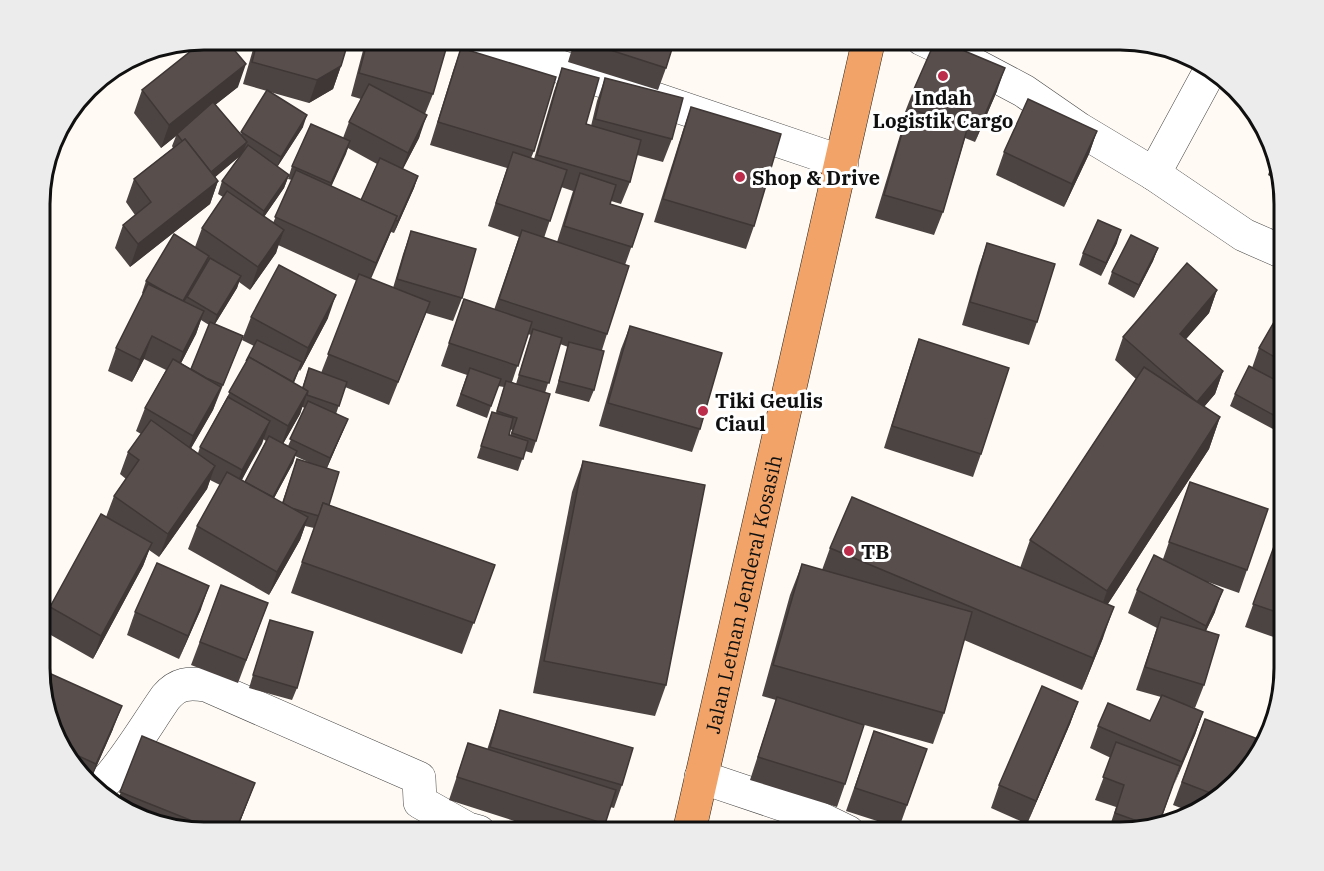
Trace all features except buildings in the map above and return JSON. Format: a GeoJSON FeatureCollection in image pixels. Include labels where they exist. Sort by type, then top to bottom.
{"type":"FeatureCollection","features":[{"type":"Feature","properties":{"kind":"highway","name":"Jalan Letnan Jenderal Kosasih"},"geometry":{"type":"LineString","coordinates":[[691,821],[867,50]]}},
{"type":"Feature","properties":{"kind":"street"},"geometry":{"type":"LineString","coordinates":[[511,50],[842,162]]}},
{"type":"Feature","properties":{"kind":"street"},"geometry":{"type":"LineString","coordinates":[[945,50],[1024,91],[1244,235],[1274,248]]}},
{"type":"Feature","properties":{"kind":"street"},"geometry":{"type":"LineString","coordinates":[[1154,174],[1207,77]]}},
{"type":"Feature","properties":{"kind":"street"},"geometry":{"type":"LineString","coordinates":[[104,784],[174,688],[194,683],[206,686],[419,778],[420,802],[455,822]]}},
{"type":"Feature","properties":{"kind":"street"},"geometry":{"type":"LineString","coordinates":[[701,777],[812,814],[827,821]]}},
{"type":"Feature","properties":{"kind":"place","name":"Indah Logistik Cargo"},"geometry":{"type":"Point","coordinates":[943,76]}},
{"type":"Feature","properties":{"kind":"place","name":"Shop & Drive"},"geometry":{"type":"Point","coordinates":[740,177]}},
{"type":"Feature","properties":{"kind":"place","name":"Tiki Geulis Ciaul"},"geometry":{"type":"Point","coordinates":[703,411]}},
{"type":"Feature","properties":{"kind":"place","name":"TB"},"geometry":{"type":"Point","coordinates":[849,551]}}]}
